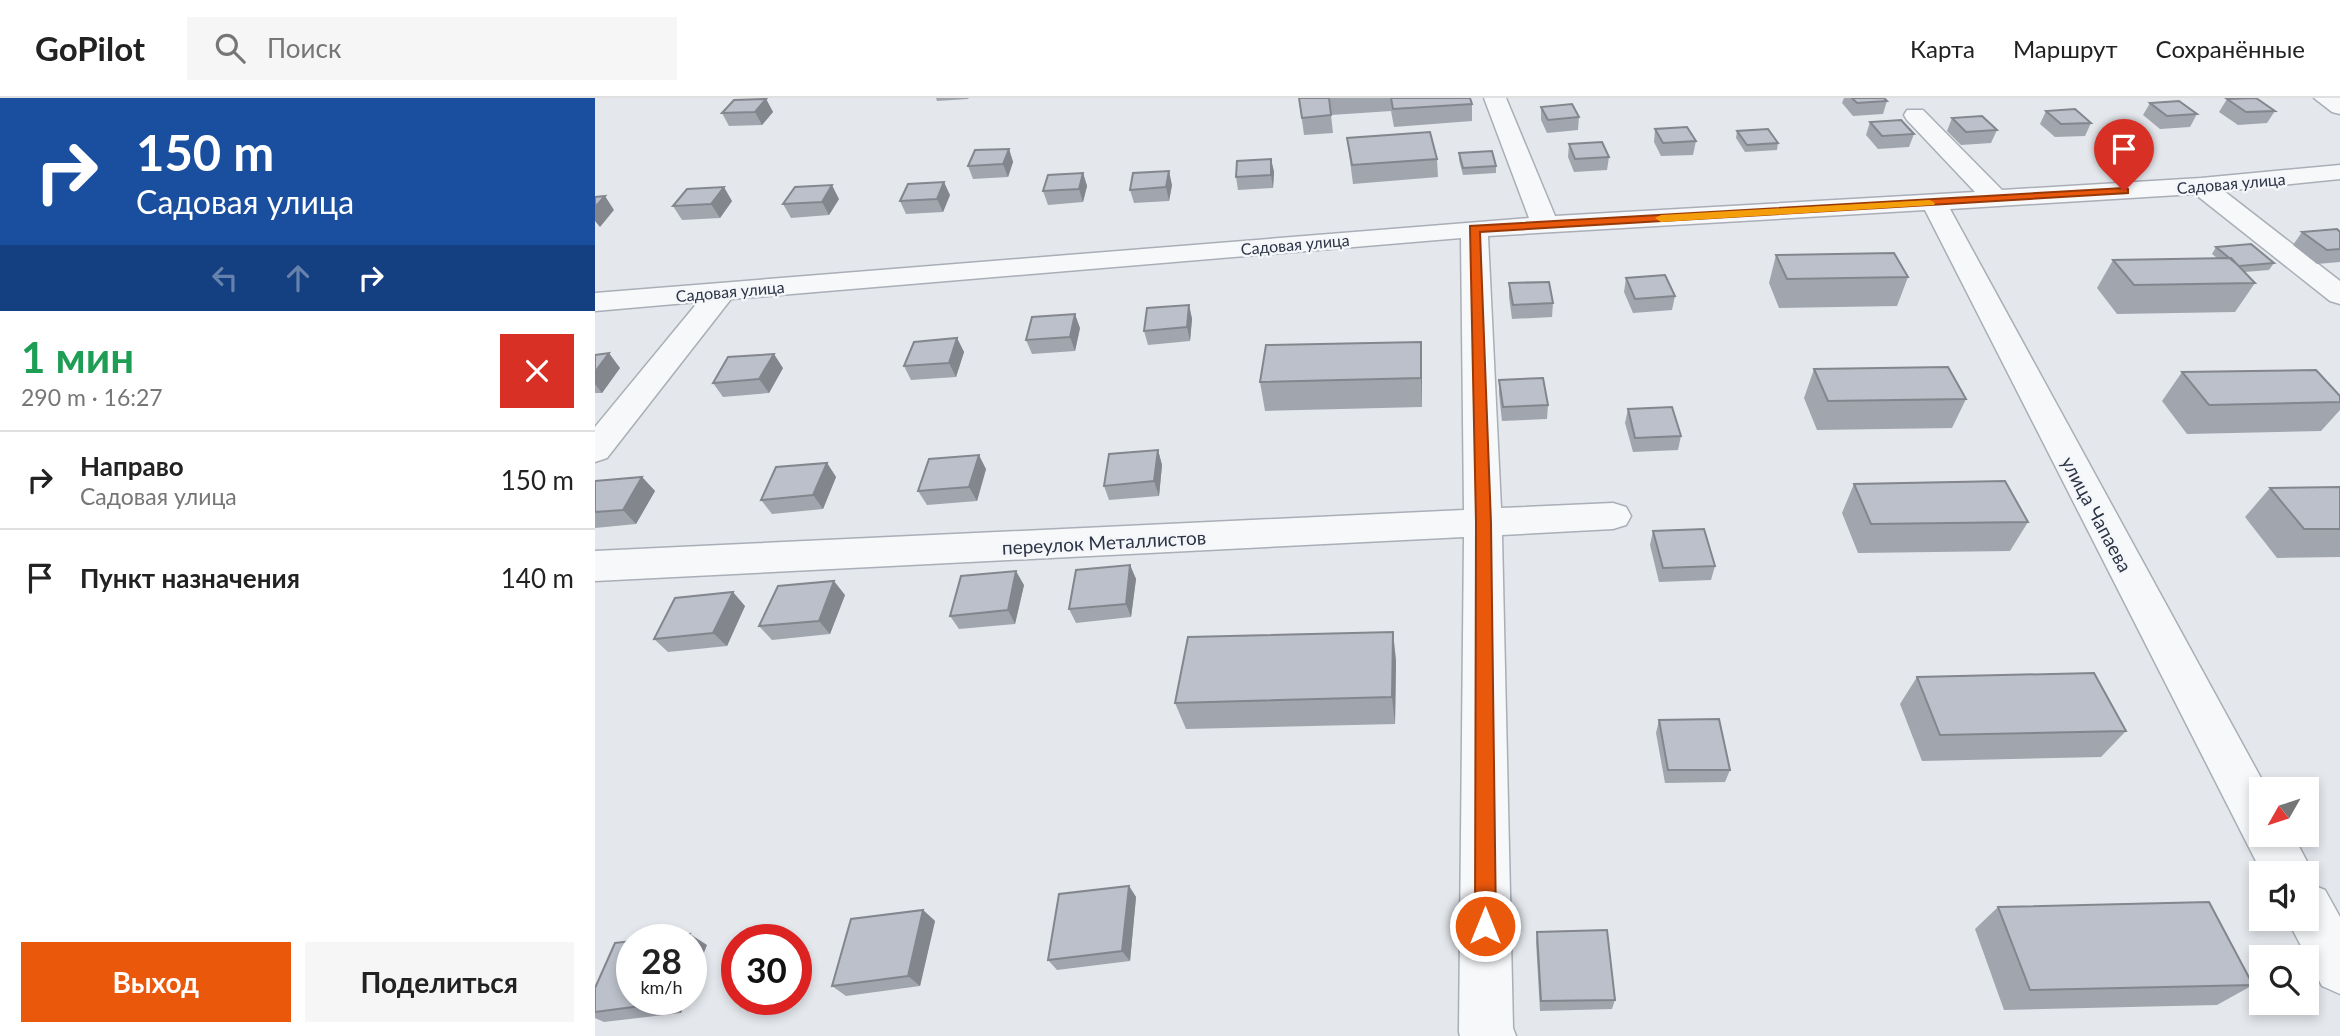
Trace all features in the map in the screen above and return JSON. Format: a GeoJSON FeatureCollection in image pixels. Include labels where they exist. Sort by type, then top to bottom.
{"type":"FeatureCollection","features":[{"type":"Feature","properties":{"kind":"street"},"geometry":{"type":"LineString","coordinates":[[1495,98],[1545,225]]}},
{"type":"Feature","properties":{"kind":"street"},"geometry":{"type":"LineString","coordinates":[[2325,98],[2340,107]]}},
{"type":"Feature","properties":{"kind":"street"},"geometry":{"type":"LineString","coordinates":[[1915,115],[1996,199]]}},
{"type":"Feature","properties":{"kind":"street","name":"Садовая улица"},"geometry":{"type":"LineString","coordinates":[[595,302],[1474,229],[2201,186],[2340,172]]}},
{"type":"Feature","properties":{"kind":"street"},"geometry":{"type":"LineString","coordinates":[[2201,186],[2340,295]]}},
{"type":"Feature","properties":{"kind":"street","name":"улица Чапаева"},"geometry":{"type":"LineString","coordinates":[[1934,203],[2249,801]]}},
{"type":"Feature","properties":{"kind":"street"},"geometry":{"type":"LineString","coordinates":[[1474,229],[1483,523],[1478,1035]]}},
{"type":"Feature","properties":{"kind":"street"},"geometry":{"type":"LineString","coordinates":[[595,450],[722,292]]}},
{"type":"Feature","properties":{"kind":"street","name":"переулок Металлистов"},"geometry":{"type":"LineString","coordinates":[[595,566],[1613,516]]}},
{"type":"Feature","properties":{"kind":"street"},"geometry":{"type":"LineString","coordinates":[[2319,929],[2340,968]]}},
{"type":"Feature","properties":{"kind":"building"},"geometry":{"type":"Polygon","coordinates":[[[1299,98],[1329,98],[1331,115],[1302,118],[1299,98]]]}},
{"type":"Feature","properties":{"kind":"building"},"geometry":{"type":"Polygon","coordinates":[[[1391,98],[1470,98],[1472,104],[1393,109],[1391,98]]]}},
{"type":"Feature","properties":{"kind":"building"},"geometry":{"type":"Polygon","coordinates":[[[1852,98],[1884,98],[1887,101],[1857,103],[1852,98]]]}},
{"type":"Feature","properties":{"kind":"building"},"geometry":{"type":"Polygon","coordinates":[[[2256,98],[2275,111],[2246,112],[2227,99],[2256,98]]]}},
{"type":"Feature","properties":{"kind":"building"},"geometry":{"type":"Polygon","coordinates":[[[766,99],[755,112],[722,113],[734,100],[766,99]]]}},
{"type":"Feature","properties":{"kind":"building"},"geometry":{"type":"Polygon","coordinates":[[[2179,101],[2197,114],[2167,116],[2150,103],[2179,101]]]}},
{"type":"Feature","properties":{"kind":"building"},"geometry":{"type":"Polygon","coordinates":[[[1572,104],[1579,117],[1548,120],[1541,107],[1572,104]]]}},
{"type":"Feature","properties":{"kind":"building"},"geometry":{"type":"Polygon","coordinates":[[[2075,109],[2091,123],[2061,124],[2046,111],[2075,109]]]}},
{"type":"Feature","properties":{"kind":"building"},"geometry":{"type":"Polygon","coordinates":[[[1982,116],[1997,130],[1966,132],[1952,118],[1982,116]]]}},
{"type":"Feature","properties":{"kind":"building"},"geometry":{"type":"Polygon","coordinates":[[[1901,120],[1914,134],[1882,136],[1870,122],[1901,120]]]}},
{"type":"Feature","properties":{"kind":"building"},"geometry":{"type":"Polygon","coordinates":[[[1687,127],[1696,141],[1663,143],[1655,129],[1687,127]]]}},
{"type":"Feature","properties":{"kind":"building"},"geometry":{"type":"Polygon","coordinates":[[[1768,129],[1778,143],[1747,145],[1737,131],[1768,129]]]}},
{"type":"Feature","properties":{"kind":"building"},"geometry":{"type":"Polygon","coordinates":[[[1430,132],[1437,159],[1352,165],[1347,138],[1430,132]]]}},
{"type":"Feature","properties":{"kind":"building"},"geometry":{"type":"Polygon","coordinates":[[[1602,142],[1609,157],[1575,159],[1569,144],[1602,142]]]}},
{"type":"Feature","properties":{"kind":"building"},"geometry":{"type":"Polygon","coordinates":[[[1009,149],[1003,164],[968,166],[975,150],[1009,149]]]}},
{"type":"Feature","properties":{"kind":"building"},"geometry":{"type":"Polygon","coordinates":[[[1492,151],[1496,166],[1463,168],[1459,153],[1492,151]]]}},
{"type":"Feature","properties":{"kind":"building"},"geometry":{"type":"Polygon","coordinates":[[[1271,159],[1271,175],[1236,177],[1237,161],[1271,159]]]}},
{"type":"Feature","properties":{"kind":"building"},"geometry":{"type":"Polygon","coordinates":[[[1169,171],[1166,187],[1130,190],[1133,173],[1169,171]]]}},
{"type":"Feature","properties":{"kind":"building"},"geometry":{"type":"Polygon","coordinates":[[[1083,173],[1079,189],[1043,191],[1048,175],[1083,173]]]}},
{"type":"Feature","properties":{"kind":"building"},"geometry":{"type":"Polygon","coordinates":[[[944,182],[937,199],[900,201],[908,184],[944,182]]]}},
{"type":"Feature","properties":{"kind":"building"},"geometry":{"type":"Polygon","coordinates":[[[832,185],[822,202],[783,204],[795,187],[832,185]]]}},
{"type":"Feature","properties":{"kind":"building"},"geometry":{"type":"Polygon","coordinates":[[[724,187],[711,204],[673,206],[687,189],[724,187]]]}},
{"type":"Feature","properties":{"kind":"building"},"geometry":{"type":"Polygon","coordinates":[[[605,196],[595,207],[595,197],[605,196]]]}},
{"type":"Feature","properties":{"kind":"building"},"geometry":{"type":"Polygon","coordinates":[[[2337,229],[2340,232],[2340,249],[2327,250],[2302,232],[2337,229]]]}},
{"type":"Feature","properties":{"kind":"building"},"geometry":{"type":"Polygon","coordinates":[[[2251,244],[2274,263],[2239,266],[2216,247],[2251,244]]]}},
{"type":"Feature","properties":{"kind":"building"},"geometry":{"type":"Polygon","coordinates":[[[1894,253],[1908,277],[1787,279],[1776,255],[1894,253]]]}},
{"type":"Feature","properties":{"kind":"building"},"geometry":{"type":"Polygon","coordinates":[[[2231,258],[2255,283],[2134,285],[2113,260],[2231,258]]]}},
{"type":"Feature","properties":{"kind":"building"},"geometry":{"type":"Polygon","coordinates":[[[1665,275],[1675,296],[1635,299],[1626,278],[1665,275]]]}},
{"type":"Feature","properties":{"kind":"building"},"geometry":{"type":"Polygon","coordinates":[[[1549,282],[1553,303],[1513,305],[1509,283],[1549,282]]]}},
{"type":"Feature","properties":{"kind":"building"},"geometry":{"type":"Polygon","coordinates":[[[1189,305],[1187,327],[1144,331],[1147,308],[1189,305]]]}},
{"type":"Feature","properties":{"kind":"building"},"geometry":{"type":"Polygon","coordinates":[[[1075,314],[1070,337],[1026,340],[1032,317],[1075,314]]]}},
{"type":"Feature","properties":{"kind":"building"},"geometry":{"type":"Polygon","coordinates":[[[957,338],[949,363],[904,366],[914,342],[957,338]]]}},
{"type":"Feature","properties":{"kind":"building"},"geometry":{"type":"Polygon","coordinates":[[[1421,342],[1421,378],[1260,382],[1266,345],[1421,342]]]}},
{"type":"Feature","properties":{"kind":"building"},"geometry":{"type":"Polygon","coordinates":[[[609,353],[595,372],[595,355],[609,353]]]}},
{"type":"Feature","properties":{"kind":"building"},"geometry":{"type":"Polygon","coordinates":[[[774,354],[759,379],[713,383],[728,357],[774,354]]]}},
{"type":"Feature","properties":{"kind":"building"},"geometry":{"type":"Polygon","coordinates":[[[1948,367],[1966,399],[1828,401],[1814,369],[1948,367]]]}},
{"type":"Feature","properties":{"kind":"building"},"geometry":{"type":"Polygon","coordinates":[[[2316,370],[2340,396],[2340,402],[2209,405],[2182,372],[2316,370]]]}},
{"type":"Feature","properties":{"kind":"building"},"geometry":{"type":"Polygon","coordinates":[[[1543,378],[1548,405],[1503,407],[1499,380],[1543,378]]]}},
{"type":"Feature","properties":{"kind":"building"},"geometry":{"type":"Polygon","coordinates":[[[1672,407],[1681,436],[1635,438],[1628,409],[1672,407]]]}},
{"type":"Feature","properties":{"kind":"building"},"geometry":{"type":"Polygon","coordinates":[[[1158,450],[1154,481],[1104,486],[1109,454],[1158,450]]]}},
{"type":"Feature","properties":{"kind":"building"},"geometry":{"type":"Polygon","coordinates":[[[979,455],[969,487],[918,491],[929,459],[979,455]]]}},
{"type":"Feature","properties":{"kind":"building"},"geometry":{"type":"Polygon","coordinates":[[[827,463],[813,495],[761,500],[776,467],[827,463]]]}},
{"type":"Feature","properties":{"kind":"building"},"geometry":{"type":"Polygon","coordinates":[[[642,477],[623,510],[595,512],[595,481],[642,477]]]}},
{"type":"Feature","properties":{"kind":"building"},"geometry":{"type":"Polygon","coordinates":[[[2005,481],[2028,522],[1871,524],[1854,484],[2005,481]]]}},
{"type":"Feature","properties":{"kind":"building"},"geometry":{"type":"Polygon","coordinates":[[[2340,487],[2340,529],[2304,529],[2270,488],[2340,487]]]}},
{"type":"Feature","properties":{"kind":"building"},"geometry":{"type":"Polygon","coordinates":[[[1704,529],[1715,566],[1663,568],[1653,531],[1704,529]]]}},
{"type":"Feature","properties":{"kind":"building"},"geometry":{"type":"Polygon","coordinates":[[[1130,565],[1126,604],[1069,609],[1076,570],[1130,565]]]}},
{"type":"Feature","properties":{"kind":"building"},"geometry":{"type":"Polygon","coordinates":[[[1016,571],[1008,610],[950,616],[961,576],[1016,571]]]}},
{"type":"Feature","properties":{"kind":"building"},"geometry":{"type":"Polygon","coordinates":[[[834,581],[819,621],[759,626],[778,586],[834,581]]]}},
{"type":"Feature","properties":{"kind":"building"},"geometry":{"type":"Polygon","coordinates":[[[733,592],[713,633],[654,639],[675,598],[733,592]]]}},
{"type":"Feature","properties":{"kind":"building"},"geometry":{"type":"Polygon","coordinates":[[[1393,632],[1392,697],[1175,703],[1188,637],[1393,632]]]}},
{"type":"Feature","properties":{"kind":"building"},"geometry":{"type":"Polygon","coordinates":[[[2094,673],[2126,731],[1940,735],[1917,677],[2094,673]]]}},
{"type":"Feature","properties":{"kind":"building"},"geometry":{"type":"Polygon","coordinates":[[[1719,719],[1730,770],[1668,770],[1659,720],[1719,719]]]}},
{"type":"Feature","properties":{"kind":"building"},"geometry":{"type":"Polygon","coordinates":[[[1129,886],[1122,951],[1048,960],[1059,894],[1129,886]]]}},
{"type":"Feature","properties":{"kind":"building"},"geometry":{"type":"Polygon","coordinates":[[[2209,902],[2249,977],[2249,985],[2030,990],[1998,907],[2209,902]]]}},
{"type":"Feature","properties":{"kind":"building"},"geometry":{"type":"Polygon","coordinates":[[[923,910],[908,976],[832,986],[851,919],[923,910]]]}},
{"type":"Feature","properties":{"kind":"building"},"geometry":{"type":"Polygon","coordinates":[[[1607,930],[1615,1000],[1541,1001],[1537,932],[1607,930]]]}},
{"type":"Feature","properties":{"kind":"building"},"geometry":{"type":"Polygon","coordinates":[[[615,943],[616,1009],[595,1012],[595,988],[615,943]]]}},
{"type":"Feature","properties":{"kind":"slow traffic"},"geometry":{"type":"LineString","coordinates":[[1661,218],[1930,203]]}},
{"type":"Feature","properties":{"kind":"route"},"geometry":{"type":"LineString","coordinates":[[1485,926],[1483,523],[1474,229],[2124,191]]}}]}
